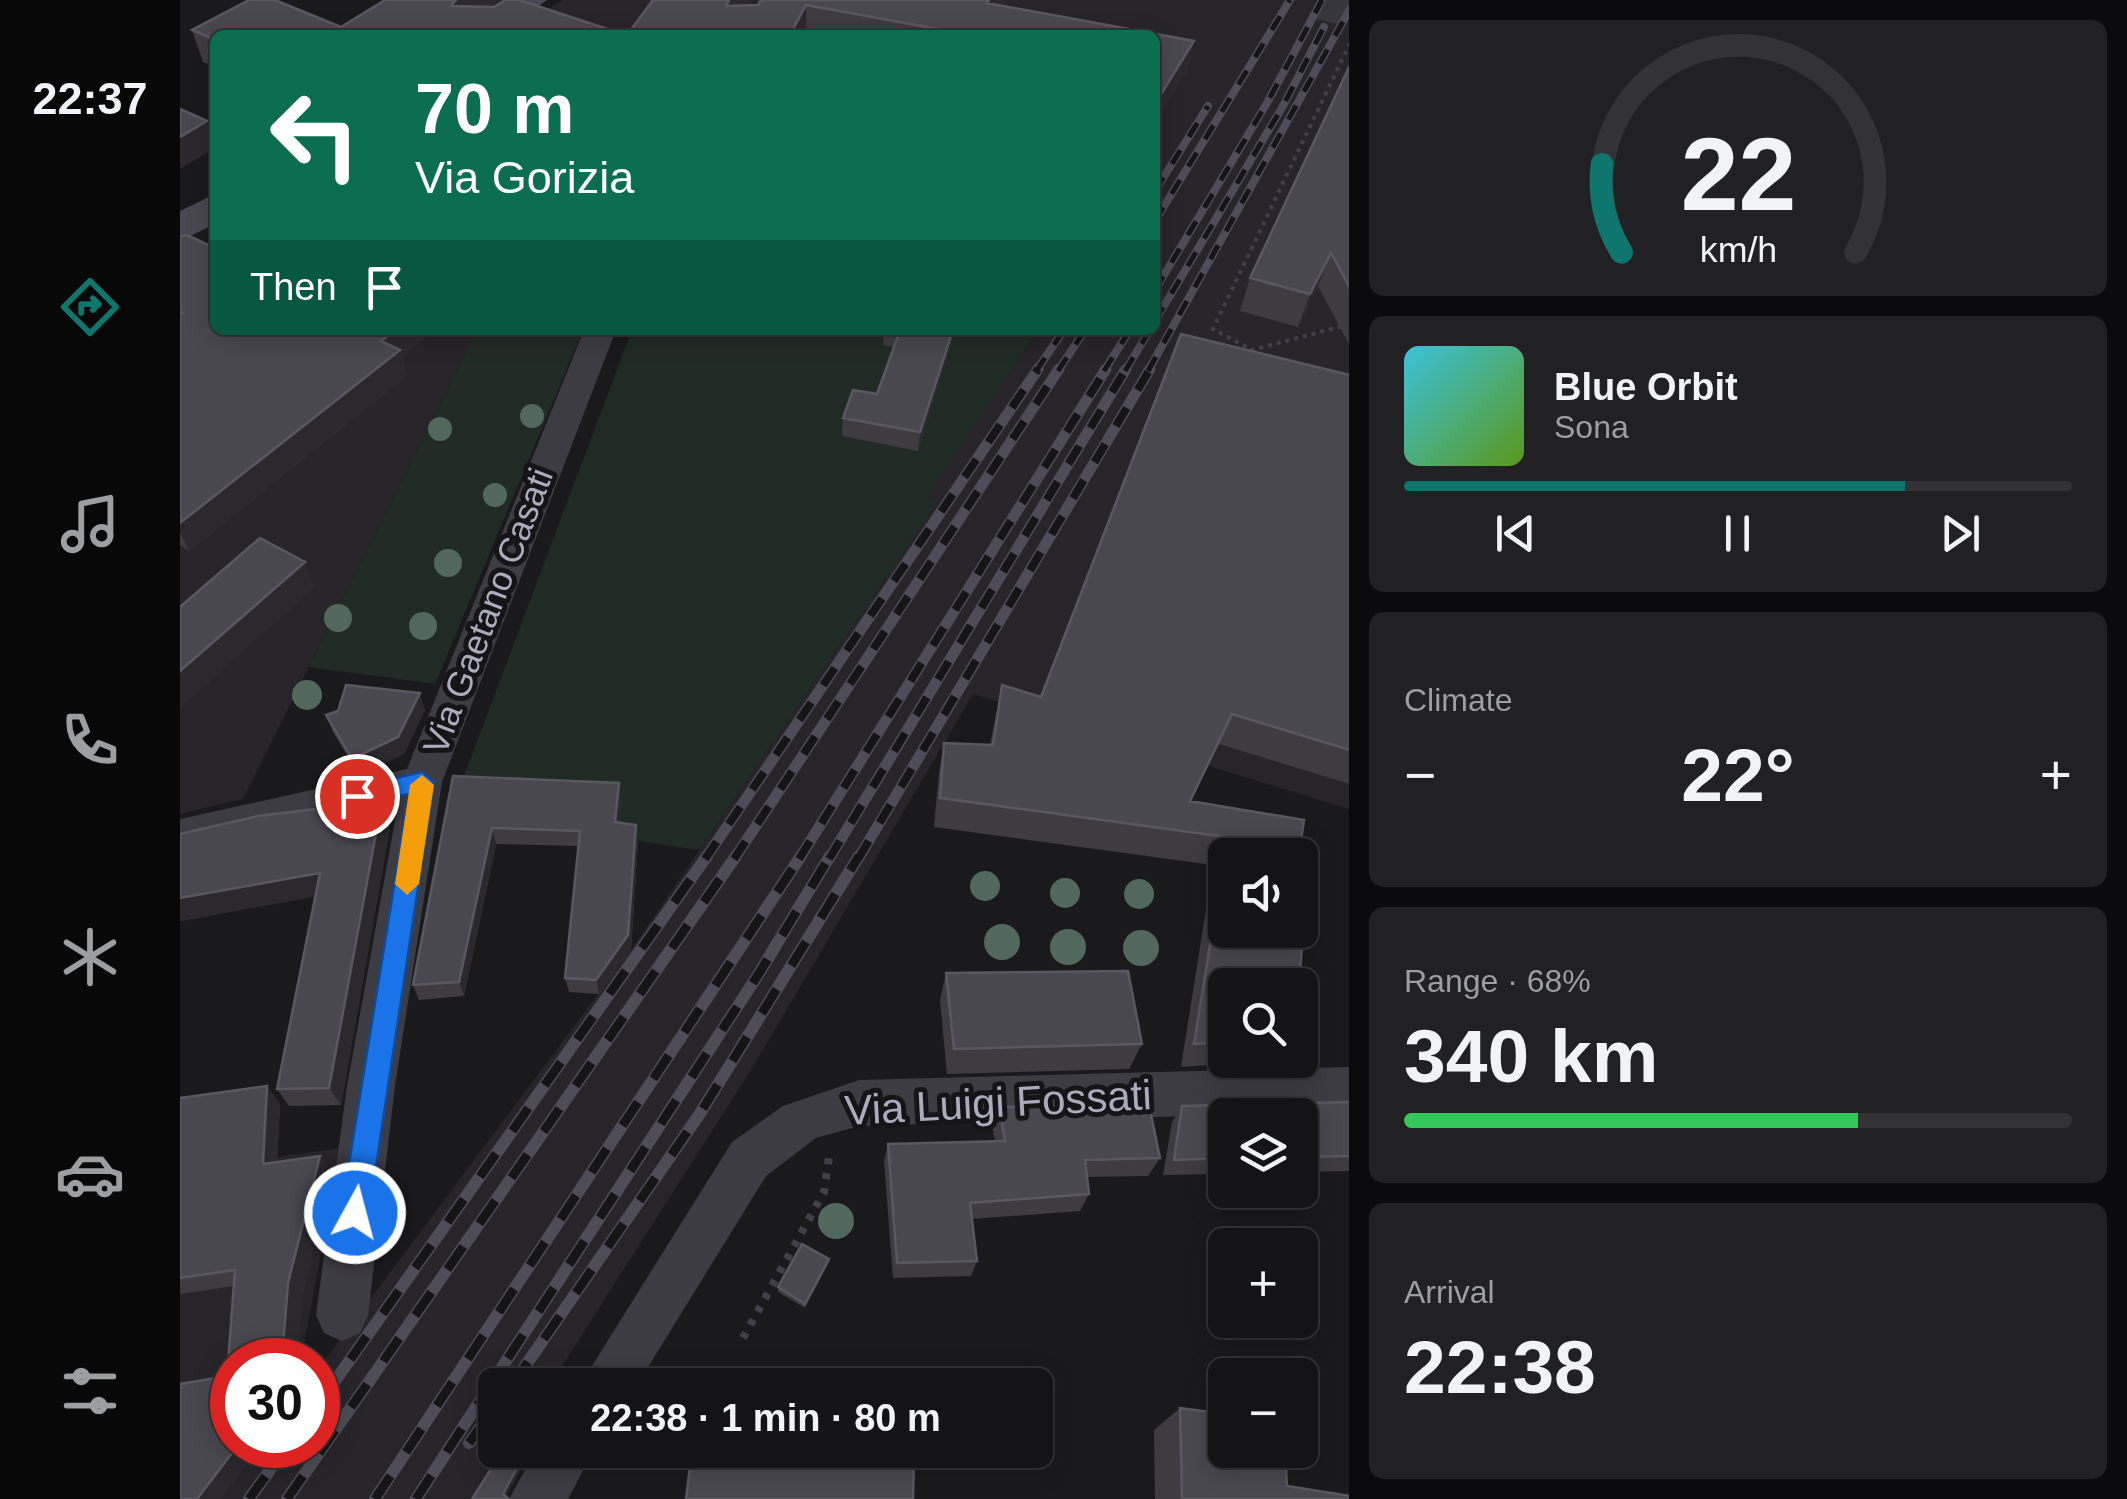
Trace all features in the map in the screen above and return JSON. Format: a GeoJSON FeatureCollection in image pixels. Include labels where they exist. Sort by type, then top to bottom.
{"type":"FeatureCollection","features":[{"type":"Feature","properties":{"kind":"main road"},"geometry":{"type":"LineString","coordinates":[[484,30],[530,0]]}},
{"type":"Feature","properties":{"kind":"main road"},"geometry":{"type":"LineString","coordinates":[[180,229],[210,209]]}},
{"type":"Feature","properties":{"kind":"street","name":"Via Gaetano Casati"},"geometry":{"type":"LineString","coordinates":[[342,1315],[372,1086],[422,782],[598,335]]}},
{"type":"Feature","properties":{"kind":"street"},"geometry":{"type":"LineString","coordinates":[[180,837],[422,782]]}},
{"type":"Feature","properties":{"kind":"street","name":"Via Luigi Fossati"},"geometry":{"type":"LineString","coordinates":[[618,1368],[749,1159],[793,1124],[835,1106],[1349,1089]]}},
{"type":"Feature","properties":{"kind":"street"},"geometry":{"type":"LineString","coordinates":[[537,1499],[556,1468]]}},
{"type":"Feature","properties":{"kind":"path"},"geometry":{"type":"LineString","coordinates":[[1349,45],[1290,176],[1213,329],[1252,350],[1349,324]]}},
{"type":"Feature","properties":{"kind":"path"},"geometry":{"type":"LineString","coordinates":[[743,1338],[824,1192],[835,1106]]}},
{"type":"Feature","properties":{"kind":"shaded area"},"geometry":{"type":"Polygon","coordinates":[[[562,0],[1349,0],[1349,809],[973,694],[751,1070],[561,1368],[478,1368],[478,1468],[497,1468],[477,1499],[180,1499],[180,1171],[341,1148],[305,1338],[210,1338],[210,1468],[340,1468],[340,1340],[631,950],[936,504],[925,498],[1036,335],[1160,335],[1160,30],[517,30],[562,0]]]}},
{"type":"Feature","properties":{"kind":"shaded area"},"geometry":{"type":"Polygon","coordinates":[[[180,266],[210,321],[210,335],[475,335],[243,799],[180,814],[180,266]]]}},
{"type":"Feature","properties":{"kind":"shaded area"},"geometry":{"type":"Polygon","coordinates":[[[475,335],[581,335],[435,684],[309,667],[475,335]]]}},
{"type":"Feature","properties":{"kind":"shaded area"},"geometry":{"type":"Polygon","coordinates":[[[630,335],[886,336],[899,347],[918,450],[954,335],[1036,335],[926,498],[937,503],[699,850],[617,838],[621,800],[458,792],[630,335]]]}},
{"type":"Feature","properties":{"kind":"building"},"geometry":{"type":"Polygon","coordinates":[[[249,0],[275,0],[341,27],[385,0],[456,0],[451,6],[494,7],[505,0],[519,0],[611,30],[210,30],[210,38],[192,30],[249,0]]]}},
{"type":"Feature","properties":{"kind":"building"},"geometry":{"type":"Polygon","coordinates":[[[653,0],[729,0],[726,6],[758,5],[761,0],[989,0],[987,3],[1134,30],[944,30],[806,5],[793,30],[631,30],[653,0]]]}},
{"type":"Feature","properties":{"kind":"building"},"geometry":{"type":"Polygon","coordinates":[[[1160,35],[1194,41],[1160,96],[1160,35]]]}},
{"type":"Feature","properties":{"kind":"building"},"geometry":{"type":"Polygon","coordinates":[[[1349,67],[1349,286],[1331,253],[1310,294],[1250,278],[1349,67]]]}},
{"type":"Feature","properties":{"kind":"building"},"geometry":{"type":"Polygon","coordinates":[[[180,109],[207,121],[180,137],[180,109]]]}},
{"type":"Feature","properties":{"kind":"building"},"geometry":{"type":"Polygon","coordinates":[[[187,235],[210,246],[210,335],[389,335],[381,341],[400,350],[180,523],[182,313],[180,236],[187,235]]]}},
{"type":"Feature","properties":{"kind":"building"},"geometry":{"type":"Polygon","coordinates":[[[1181,334],[1349,375],[1349,750],[1232,714],[1190,801],[1304,820],[1301,838],[1234,838],[940,798],[944,743],[993,745],[1002,685],[1041,697],[1181,334]]]}},
{"type":"Feature","properties":{"kind":"building"},"geometry":{"type":"Polygon","coordinates":[[[898,335],[951,335],[920,432],[843,418],[853,390],[877,394],[898,335]]]}},
{"type":"Feature","properties":{"kind":"building"},"geometry":{"type":"Polygon","coordinates":[[[260,538],[305,562],[180,671],[180,607],[260,538]]]}},
{"type":"Feature","properties":{"kind":"building"},"geometry":{"type":"Polygon","coordinates":[[[346,685],[420,693],[398,737],[352,759],[326,715],[338,711],[346,685]]]}},
{"type":"Feature","properties":{"kind":"building"},"geometry":{"type":"Polygon","coordinates":[[[453,776],[619,783],[615,822],[636,825],[628,935],[596,980],[565,978],[580,831],[492,828],[459,982],[413,985],[453,776]]]}},
{"type":"Feature","properties":{"kind":"building"},"geometry":{"type":"Polygon","coordinates":[[[382,801],[329,1088],[277,1089],[320,873],[180,898],[180,834],[258,816],[382,801]]]}},
{"type":"Feature","properties":{"kind":"building"},"geometry":{"type":"Polygon","coordinates":[[[1209,948],[1302,948],[1300,968],[1208,968],[1208,1043],[1194,1044],[1209,948]]]}},
{"type":"Feature","properties":{"kind":"building"},"geometry":{"type":"Polygon","coordinates":[[[1128,971],[1142,1044],[954,1049],[946,973],[1128,971]]]}},
{"type":"Feature","properties":{"kind":"building"},"geometry":{"type":"Polygon","coordinates":[[[267,1086],[263,1164],[320,1156],[288,1283],[284,1338],[230,1338],[235,1270],[180,1278],[180,1098],[267,1086]]]}},
{"type":"Feature","properties":{"kind":"building"},"geometry":{"type":"Polygon","coordinates":[[[1349,1102],[1349,1156],[1318,1157],[1318,1103],[1349,1102]]]}},
{"type":"Feature","properties":{"kind":"building"},"geometry":{"type":"Polygon","coordinates":[[[1149,1105],[1160,1158],[1085,1160],[1089,1194],[970,1203],[977,1261],[897,1263],[888,1144],[1005,1141],[999,1107],[1149,1105]]]}},
{"type":"Feature","properties":{"kind":"building"},"geometry":{"type":"Polygon","coordinates":[[[1208,1105],[1208,1159],[1174,1160],[1182,1106],[1208,1105]]]}},
{"type":"Feature","properties":{"kind":"building"},"geometry":{"type":"Polygon","coordinates":[[[802,1244],[829,1259],[805,1304],[778,1287],[802,1244]]]}},
{"type":"Feature","properties":{"kind":"building"},"geometry":{"type":"Polygon","coordinates":[[[210,1379],[210,1468],[221,1468],[197,1499],[180,1499],[180,1384],[210,1379]]]}},
{"type":"Feature","properties":{"kind":"building"},"geometry":{"type":"Polygon","coordinates":[[[1180,1408],[1208,1412],[1208,1468],[1286,1468],[1287,1486],[1349,1496],[1349,1499],[1182,1499],[1180,1408]]]}},
{"type":"Feature","properties":{"kind":"building"},"geometry":{"type":"Polygon","coordinates":[[[492,1468],[517,1468],[503,1494],[509,1499],[472,1499],[492,1468]]]}},
{"type":"Feature","properties":{"kind":"building"},"geometry":{"type":"Polygon","coordinates":[[[690,1468],[914,1468],[913,1499],[686,1499],[690,1468]]]}},
{"type":"Feature","properties":{"kind":"tunnel"},"geometry":{"type":"LineString","coordinates":[[1319,0],[1349,7]]}},
{"type":"Feature","properties":{"kind":"railway"},"geometry":{"type":"LineString","coordinates":[[1160,213],[1290,0]]}},
{"type":"Feature","properties":{"kind":"railway"},"geometry":{"type":"LineString","coordinates":[[1160,282],[1267,103],[1322,0]]}},
{"type":"Feature","properties":{"kind":"railway"},"geometry":{"type":"LineString","coordinates":[[1148,371],[1349,11]]}},
{"type":"Feature","properties":{"kind":"railway"},"geometry":{"type":"LineString","coordinates":[[1160,313],[1283,106],[1324,27]]}},
{"type":"Feature","properties":{"kind":"railway"},"geometry":{"type":"LineString","coordinates":[[1160,183],[1208,106]]}},
{"type":"Feature","properties":{"kind":"railway"},"geometry":{"type":"LineString","coordinates":[[1036,371],[1061,335]]}},
{"type":"Feature","properties":{"kind":"railway"},"geometry":{"type":"LineString","coordinates":[[1058,371],[1082,335]]}},
{"type":"Feature","properties":{"kind":"railway"},"geometry":{"type":"LineString","coordinates":[[1104,371],[1127,335]]}},
{"type":"Feature","properties":{"kind":"railway"},"geometry":{"type":"LineString","coordinates":[[1125,371],[1147,335]]}},
{"type":"Feature","properties":{"kind":"railway"},"geometry":{"type":"LineString","coordinates":[[705,859],[1038,369]]}},
{"type":"Feature","properties":{"kind":"railway"},"geometry":{"type":"LineString","coordinates":[[736,856],[1059,369]]}},
{"type":"Feature","properties":{"kind":"railway"},"geometry":{"type":"LineString","coordinates":[[799,859],[1106,369]]}},
{"type":"Feature","properties":{"kind":"railway"},"geometry":{"type":"LineString","coordinates":[[829,859],[1126,369]]}},
{"type":"Feature","properties":{"kind":"railway"},"geometry":{"type":"LineString","coordinates":[[858,859],[1150,369]]}},
{"type":"Feature","properties":{"kind":"railway"},"geometry":{"type":"LineString","coordinates":[[340,1374],[707,856]]}},
{"type":"Feature","properties":{"kind":"railway"},"geometry":{"type":"LineString","coordinates":[[287,1499],[736,856]]}},
{"type":"Feature","properties":{"kind":"railway"},"geometry":{"type":"LineString","coordinates":[[375,1499],[801,856]]}},
{"type":"Feature","properties":{"kind":"railway"},"geometry":{"type":"LineString","coordinates":[[416,1499],[758,975],[830,856]]}},
{"type":"Feature","properties":{"kind":"railway"},"geometry":{"type":"LineString","coordinates":[[524,1368],[699,1115],[859,856]]}},
{"type":"Feature","properties":{"kind":"railway"},"geometry":{"type":"LineString","coordinates":[[469,1443],[478,1431]]}},
{"type":"Feature","properties":{"kind":"railway"},"geometry":{"type":"LineString","coordinates":[[249,1499],[271,1468]]}},
{"type":"Feature","properties":{"kind":"slow traffic"},"geometry":{"type":"LineString","coordinates":[[407,884],[422,785]]}},
{"type":"Feature","properties":{"kind":"route"},"geometry":{"type":"LineString","coordinates":[[355,1213],[422,782],[357,796]]}}]}
